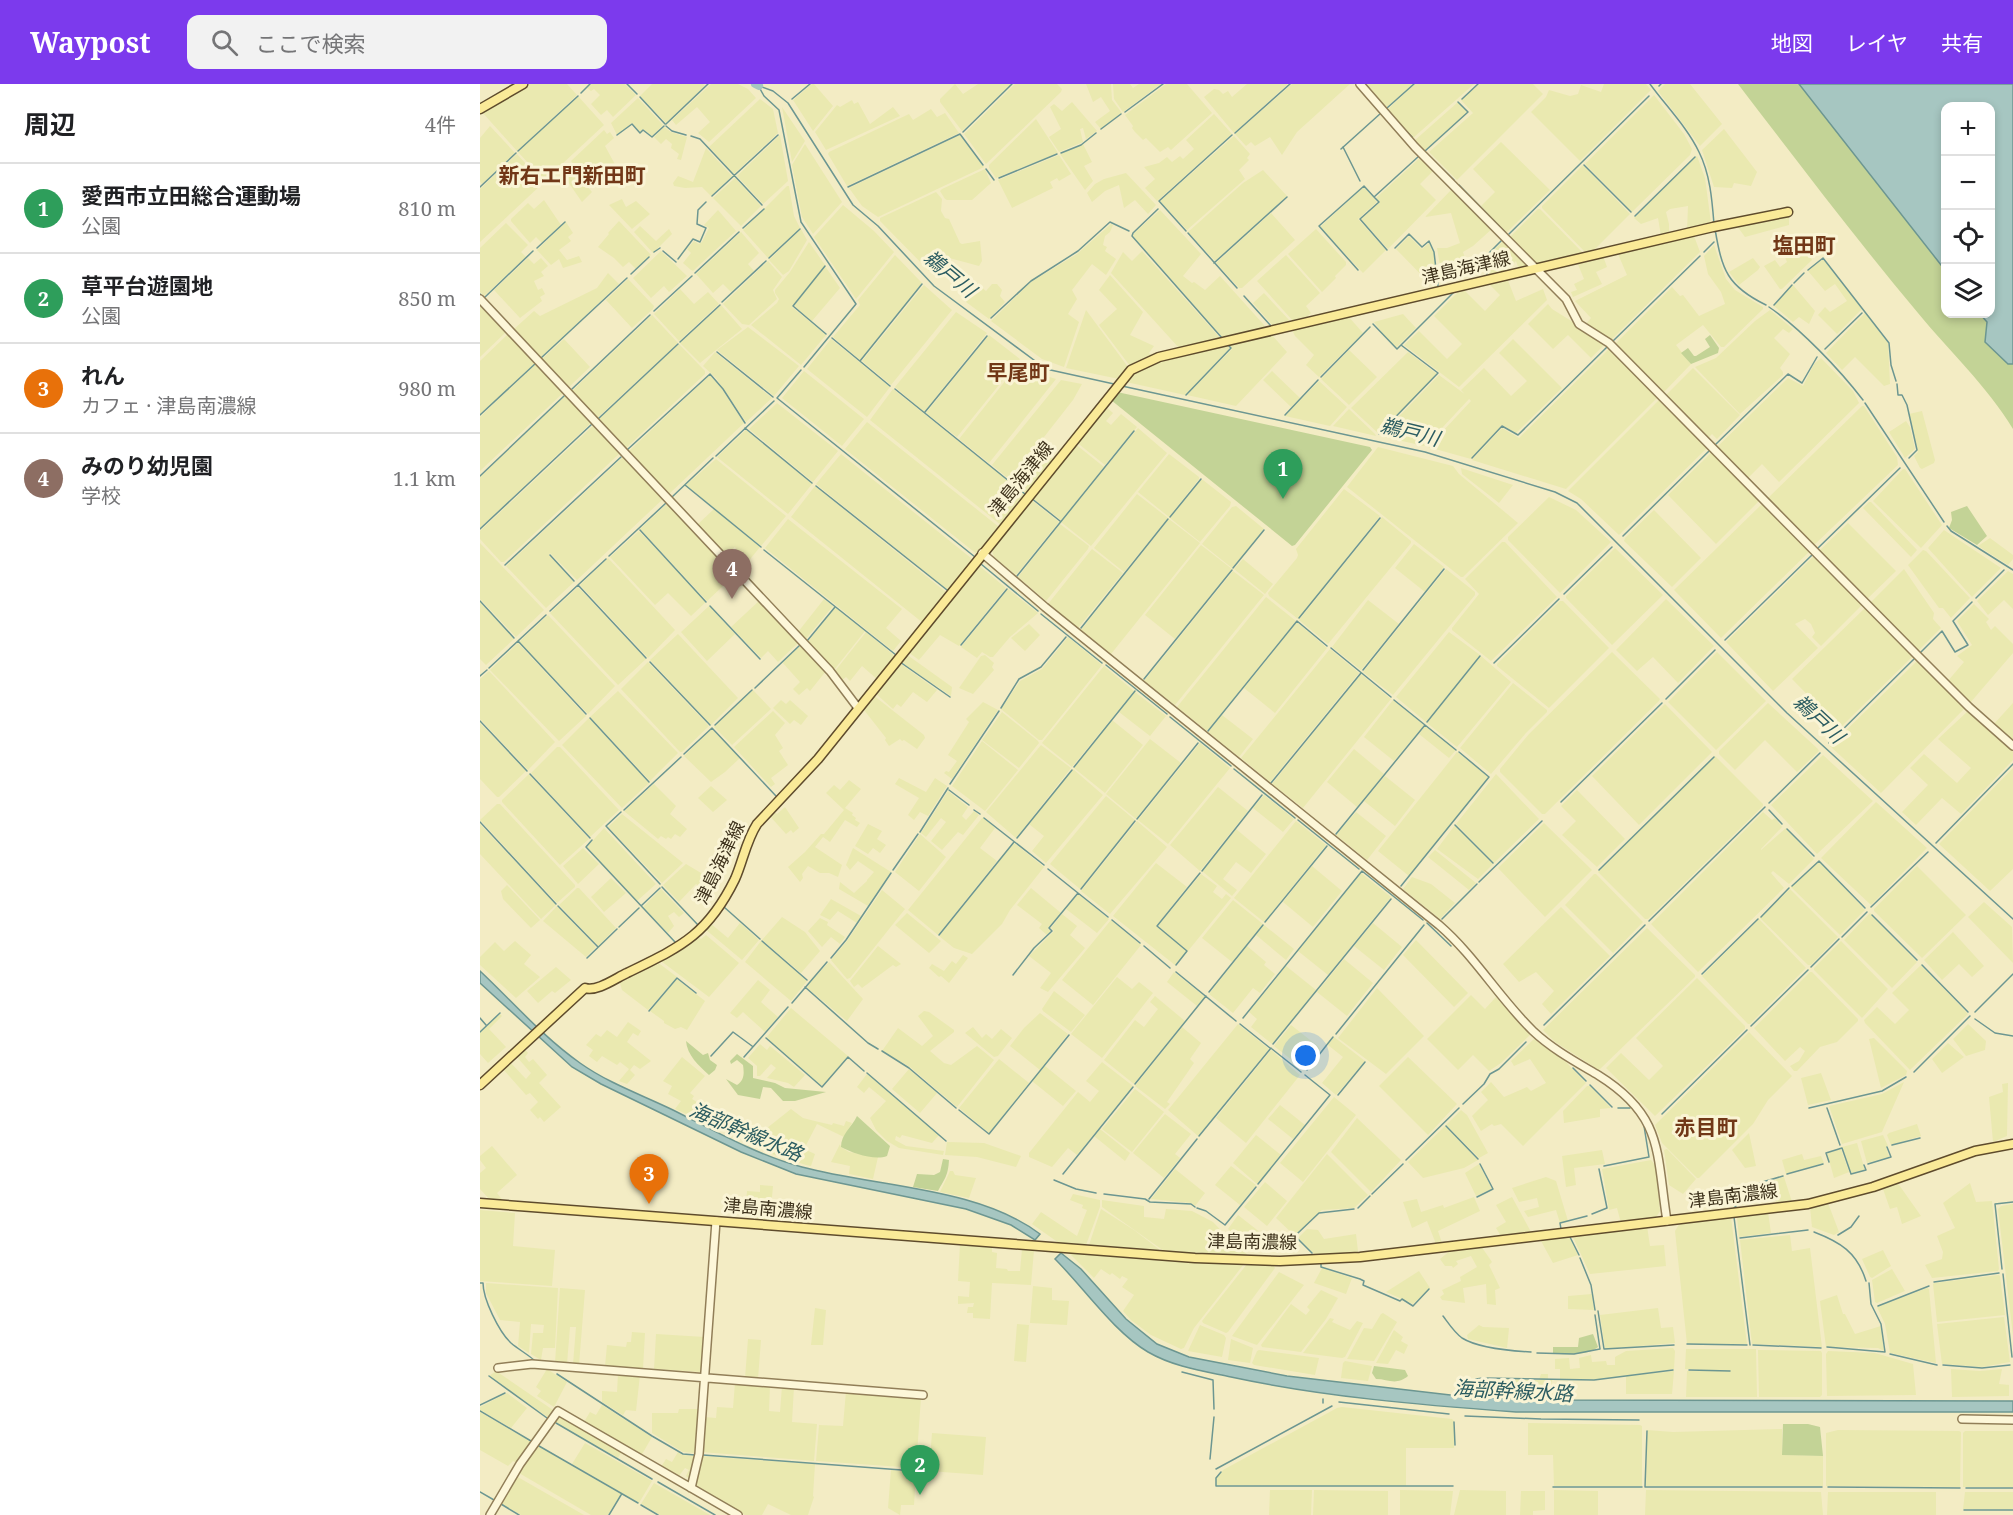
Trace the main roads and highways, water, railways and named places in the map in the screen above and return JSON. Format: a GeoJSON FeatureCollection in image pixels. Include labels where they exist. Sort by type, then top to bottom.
{"type":"FeatureCollection","features":[{"type":"Feature","properties":{"kind":"main road"},"geometry":{"type":"LineString","coordinates":[[480,109],[522,84]]}},
{"type":"Feature","properties":{"kind":"main road","name":"津島海津線"},"geometry":{"type":"LineString","coordinates":[[480,1085],[585,988],[589,990],[605,984],[679,948],[701,928],[718,909],[735,878],[750,836],[757,824],[818,759],[1131,370],[1159,357],[1771,214],[1788,212]]}},
{"type":"Feature","properties":{"kind":"main road","name":"津島南濃線"},"geometry":{"type":"LineString","coordinates":[[480,1203],[1195,1258],[1280,1261],[1391,1253],[1808,1204],[1839,1197],[1975,1151],[2013,1144]]}},
{"type":"Feature","properties":{"kind":"water"},"geometry":{"type":"Polygon","coordinates":[[[1799,84],[2013,84],[2013,364],[2008,364],[1985,342],[1987,322],[1984,318],[1995,318],[1995,102],[1941,102],[1941,265],[1799,84]]]}},
{"type":"Feature","properties":{"kind":"water"},"geometry":{"type":"Polygon","coordinates":[[[480,971],[541,1031],[580,1063],[614,1083],[736,1142],[802,1167],[957,1197],[1015,1218],[1040,1234],[1035,1240],[1011,1225],[966,1209],[796,1174],[741,1152],[601,1084],[572,1067],[480,983],[480,971]]]}},
{"type":"Feature","properties":{"kind":"water"},"geometry":{"type":"Polygon","coordinates":[[[1061,1253],[1081,1269],[1126,1319],[1157,1344],[1189,1357],[1287,1376],[1459,1396],[1551,1400],[2013,1401],[2013,1412],[1516,1412],[1409,1403],[1301,1390],[1189,1368],[1148,1352],[1111,1321],[1055,1259],[1061,1253]]]}},
{"type":"Feature","properties":{"kind":"waterway"},"geometry":{"type":"LineString","coordinates":[[581,93],[590,84]]}},
{"type":"Feature","properties":{"kind":"waterway"},"geometry":{"type":"LineString","coordinates":[[627,84],[637,94]]}},
{"type":"Feature","properties":{"kind":"waterway"},"geometry":{"type":"LineString","coordinates":[[666,124],[708,84]]}},
{"type":"Feature","properties":{"kind":"waterway","name":"鵜戸川"},"geometry":{"type":"LineString","coordinates":[[755,84],[759,86]]}},
{"type":"Feature","properties":{"kind":"waterway"},"geometry":{"type":"LineString","coordinates":[[792,99],[810,84]]}},
{"type":"Feature","properties":{"kind":"waterway"},"geometry":{"type":"LineString","coordinates":[[963,132],[1012,84]]}},
{"type":"Feature","properties":{"kind":"waterway"},"geometry":{"type":"LineString","coordinates":[[1125,112],[1163,84]]}},
{"type":"Feature","properties":{"kind":"waterway"},"geometry":{"type":"LineString","coordinates":[[1235,133],[1290,84]]}},
{"type":"Feature","properties":{"kind":"waterway"},"geometry":{"type":"LineString","coordinates":[[1387,108],[1414,84]]}},
{"type":"Feature","properties":{"kind":"waterway"},"geometry":{"type":"LineString","coordinates":[[1462,99],[1478,84]]}},
{"type":"Feature","properties":{"kind":"waterway"},"geometry":{"type":"LineString","coordinates":[[1650,84],[1682,125],[1703,160],[1708,178],[1714,224]]}},
{"type":"Feature","properties":{"kind":"waterway","name":"鵜戸川"},"geometry":{"type":"LineString","coordinates":[[759,86],[773,91],[788,103],[853,205],[878,226],[934,286],[1046,369],[1114,384]]}},
{"type":"Feature","properties":{"kind":"waterway"},"geometry":{"type":"LineString","coordinates":[[759,87],[764,96],[779,110],[801,222],[856,304],[804,367]]}},
{"type":"Feature","properties":{"kind":"waterway"},"geometry":{"type":"LineString","coordinates":[[518,151],[578,96]]}},
{"type":"Feature","properties":{"kind":"waterway"},"geometry":{"type":"LineString","coordinates":[[1509,234],[1649,96]]}},
{"type":"Feature","properties":{"kind":"waterway"},"geometry":{"type":"LineString","coordinates":[[640,97],[665,124]]}},
{"type":"Feature","properties":{"kind":"waterway"},"geometry":{"type":"LineString","coordinates":[[1425,151],[1468,112],[1458,102]]}},
{"type":"Feature","properties":{"kind":"waterway"},"geometry":{"type":"LineString","coordinates":[[1341,149],[1381,113]]}},
{"type":"Feature","properties":{"kind":"waterway"},"geometry":{"type":"LineString","coordinates":[[1101,129],[1121,114]]}},
{"type":"Feature","properties":{"kind":"waterway"},"geometry":{"type":"LineString","coordinates":[[1390,114],[1412,137]]}},
{"type":"Feature","properties":{"kind":"waterway"},"geometry":{"type":"LineString","coordinates":[[617,135],[632,124],[640,133],[643,130],[652,137],[664,126]]}},
{"type":"Feature","properties":{"kind":"waterway"},"geometry":{"type":"LineString","coordinates":[[666,126],[672,131],[686,135]]}},
{"type":"Feature","properties":{"kind":"waterway"},"geometry":{"type":"LineString","coordinates":[[1061,153],[1081,145],[1096,133]]}},
{"type":"Feature","properties":{"kind":"waterway"},"geometry":{"type":"LineString","coordinates":[[848,187],[960,134],[983,165]]}},
{"type":"Feature","properties":{"kind":"waterway"},"geometry":{"type":"LineString","coordinates":[[712,196],[778,135]]}},
{"type":"Feature","properties":{"kind":"waterway"},"geometry":{"type":"LineString","coordinates":[[1186,231],[1159,201],[1232,135]]}},
{"type":"Feature","properties":{"kind":"waterway"},"geometry":{"type":"LineString","coordinates":[[691,136],[700,139],[762,205]]}},
{"type":"Feature","properties":{"kind":"waterway"},"geometry":{"type":"LineString","coordinates":[[1343,147],[1360,181]]}},
{"type":"Feature","properties":{"kind":"waterway"},"geometry":{"type":"LineString","coordinates":[[480,187],[516,153]]}},
{"type":"Feature","properties":{"kind":"waterway"},"geometry":{"type":"LineString","coordinates":[[999,178],[1057,154]]}},
{"type":"Feature","properties":{"kind":"waterway"},"geometry":{"type":"LineString","coordinates":[[1427,154],[1454,180]]}},
{"type":"Feature","properties":{"kind":"waterway"},"geometry":{"type":"LineString","coordinates":[[1387,250],[1360,219],[1379,202],[1374,197],[1419,156]]}},
{"type":"Feature","properties":{"kind":"waterway"},"geometry":{"type":"LineString","coordinates":[[1635,216],[1695,157]]}},
{"type":"Feature","properties":{"kind":"waterway"},"geometry":{"type":"LineString","coordinates":[[1584,165],[1631,212]]}},
{"type":"Feature","properties":{"kind":"waterway"},"geometry":{"type":"LineString","coordinates":[[986,169],[994,180]]}},
{"type":"Feature","properties":{"kind":"waterway"},"geometry":{"type":"LineString","coordinates":[[1459,185],[1505,232]]}},
{"type":"Feature","properties":{"kind":"waterway"},"geometry":{"type":"LineString","coordinates":[[1358,270],[1319,226],[1364,186],[1374,197]]}},
{"type":"Feature","properties":{"kind":"waterway"},"geometry":{"type":"LineString","coordinates":[[1214,263],[1287,197]]}},
{"type":"Feature","properties":{"kind":"waterway"},"geometry":{"type":"LineString","coordinates":[[678,259],[693,239],[700,242],[706,228],[697,224],[698,210],[706,202]]}},
{"type":"Feature","properties":{"kind":"waterway"},"geometry":{"type":"LineString","coordinates":[[743,228],[764,209]]}},
{"type":"Feature","properties":{"kind":"waterway"},"geometry":{"type":"LineString","coordinates":[[1158,209],[1132,236],[1222,338]]}},
{"type":"Feature","properties":{"kind":"waterway"},"geometry":{"type":"LineString","coordinates":[[537,248],[565,222]]}},
{"type":"Feature","properties":{"kind":"waterway"},"geometry":{"type":"LineString","coordinates":[[991,318],[1031,281],[1078,251],[1110,222],[1129,231]]}},
{"type":"Feature","properties":{"kind":"waterway"},"geometry":{"type":"LineString","coordinates":[[769,258],[800,229]]}},
{"type":"Feature","properties":{"kind":"waterway"},"geometry":{"type":"LineString","coordinates":[[1715,229],[1720,256],[1728,275],[1743,291],[1766,305]]}},
{"type":"Feature","properties":{"kind":"waterway"},"geometry":{"type":"LineString","coordinates":[[695,273],[739,232]]}},
{"type":"Feature","properties":{"kind":"waterway"},"geometry":{"type":"LineString","coordinates":[[1188,233],[1237,288]]}},
{"type":"Feature","properties":{"kind":"waterway"},"geometry":{"type":"LineString","coordinates":[[1395,248],[1409,234],[1422,247],[1429,241],[1434,252],[1438,286]]}},
{"type":"Feature","properties":{"kind":"waterway"},"geometry":{"type":"LineString","coordinates":[[1487,274],[1484,258],[1502,240]]}},
{"type":"Feature","properties":{"kind":"waterway"},"geometry":{"type":"LineString","coordinates":[[1704,252],[1714,242]]}},
{"type":"Feature","properties":{"kind":"waterway"},"geometry":{"type":"LineString","coordinates":[[654,252],[660,248]]}},
{"type":"Feature","properties":{"kind":"waterway"},"geometry":{"type":"LineString","coordinates":[[484,298],[533,251]]}},
{"type":"Feature","properties":{"kind":"waterway"},"geometry":{"type":"LineString","coordinates":[[663,251],[676,262]]}},
{"type":"Feature","properties":{"kind":"waterway"},"geometry":{"type":"LineString","coordinates":[[1613,341],[1700,256]]}},
{"type":"Feature","properties":{"kind":"waterway"},"geometry":{"type":"LineString","coordinates":[[631,274],[649,257]]}},
{"type":"Feature","properties":{"kind":"waterway"},"geometry":{"type":"LineString","coordinates":[[1808,270],[1823,258],[1889,343],[1891,365],[1896,381]]}},
{"type":"Feature","properties":{"kind":"waterway"},"geometry":{"type":"LineString","coordinates":[[722,302],[766,261]]}},
{"type":"Feature","properties":{"kind":"waterway"},"geometry":{"type":"LineString","coordinates":[[825,266],[793,306],[826,334]]}},
{"type":"Feature","properties":{"kind":"waterway"},"geometry":{"type":"LineString","coordinates":[[1794,283],[1804,273]]}},
{"type":"Feature","properties":{"kind":"waterway"},"geometry":{"type":"LineString","coordinates":[[654,311],[692,276]]}},
{"type":"Feature","properties":{"kind":"waterway"},"geometry":{"type":"LineString","coordinates":[[541,358],[627,278]]}},
{"type":"Feature","properties":{"kind":"waterway"},"geometry":{"type":"LineString","coordinates":[[860,361],[922,284]]}},
{"type":"Feature","properties":{"kind":"waterway"},"geometry":{"type":"LineString","coordinates":[[1774,305],[1792,285]]}},
{"type":"Feature","properties":{"kind":"waterway"},"geometry":{"type":"LineString","coordinates":[[1373,324],[1397,349],[1454,292]]}},
{"type":"Feature","properties":{"kind":"waterway"},"geometry":{"type":"LineString","coordinates":[[480,294],[510,325]]}},
{"type":"Feature","properties":{"kind":"waterway"},"geometry":{"type":"LineString","coordinates":[[1244,296],[1271,326]]}},
{"type":"Feature","properties":{"kind":"waterway"},"geometry":{"type":"LineString","coordinates":[[680,342],[720,305]]}},
{"type":"Feature","properties":{"kind":"waterway"},"geometry":{"type":"LineString","coordinates":[[1769,307],[1794,326],[1819,350],[1863,400]]}},
{"type":"Feature","properties":{"kind":"waterway"},"geometry":{"type":"LineString","coordinates":[[1825,349],[1862,313]]}},
{"type":"Feature","properties":{"kind":"waterway"},"geometry":{"type":"LineString","coordinates":[[572,389],[650,315]]}},
{"type":"Feature","properties":{"kind":"waterway"},"geometry":{"type":"LineString","coordinates":[[1321,377],[1370,327]]}},
{"type":"Feature","properties":{"kind":"waterway"},"geometry":{"type":"LineString","coordinates":[[514,330],[566,386]]}},
{"type":"Feature","properties":{"kind":"waterway"},"geometry":{"type":"LineString","coordinates":[[925,412],[987,336]]}},
{"type":"Feature","properties":{"kind":"waterway"},"geometry":{"type":"LineString","coordinates":[[832,338],[890,386]]}},
{"type":"Feature","properties":{"kind":"waterway"},"geometry":{"type":"LineString","coordinates":[[598,419],[678,344]]}},
{"type":"Feature","properties":{"kind":"waterway"},"geometry":{"type":"LineString","coordinates":[[1186,395],[1231,348],[1227,344]]}},
{"type":"Feature","properties":{"kind":"waterway"},"geometry":{"type":"LineString","coordinates":[[1379,434],[1438,373],[1401,345]]}},
{"type":"Feature","properties":{"kind":"waterway"},"geometry":{"type":"LineString","coordinates":[[1472,458],[1502,426],[1518,435],[1607,347]]}},
{"type":"Feature","properties":{"kind":"waterway"},"geometry":{"type":"LineString","coordinates":[[717,352],[773,397]]}},
{"type":"Feature","properties":{"kind":"waterway"},"geometry":{"type":"LineString","coordinates":[[1715,445],[1788,374],[1802,383],[1817,357]]}},
{"type":"Feature","properties":{"kind":"waterway"},"geometry":{"type":"LineString","coordinates":[[480,415],[536,363]]}},
{"type":"Feature","properties":{"kind":"waterway"},"geometry":{"type":"LineString","coordinates":[[777,398],[801,370]]}},
{"type":"Feature","properties":{"kind":"waterway"},"geometry":{"type":"LineString","coordinates":[[627,450],[710,374],[723,389],[745,423]]}},
{"type":"Feature","properties":{"kind":"waterway"},"geometry":{"type":"LineString","coordinates":[[1285,415],[1318,380]]}},
{"type":"Feature","properties":{"kind":"waterway"},"geometry":{"type":"LineString","coordinates":[[1897,384],[1898,395],[1902,395],[1907,405],[1917,450],[1909,458]]}},
{"type":"Feature","properties":{"kind":"waterway","name":"鵜戸川"},"geometry":{"type":"LineString","coordinates":[[1122,386],[1425,452],[1555,492],[1577,503],[1787,713],[2013,919]]}},
{"type":"Feature","properties":{"kind":"waterway"},"geometry":{"type":"LineString","coordinates":[[895,389],[1025,494]]}},
{"type":"Feature","properties":{"kind":"waterway"},"geometry":{"type":"LineString","coordinates":[[480,476],[564,396]]}},
{"type":"Feature","properties":{"kind":"waterway"},"geometry":{"type":"LineString","coordinates":[[777,398],[975,557]]}},
{"type":"Feature","properties":{"kind":"waterway"},"geometry":{"type":"LineString","coordinates":[[716,456],[774,401]]}},
{"type":"Feature","properties":{"kind":"waterway"},"geometry":{"type":"LineString","coordinates":[[1865,403],[1944,522]]}},
{"type":"Feature","properties":{"kind":"waterway"},"geometry":{"type":"LineString","coordinates":[[480,529],[592,424]]}},
{"type":"Feature","properties":{"kind":"waterway"},"geometry":{"type":"LineString","coordinates":[[745,428],[812,483]]}},
{"type":"Feature","properties":{"kind":"waterway"},"geometry":{"type":"LineString","coordinates":[[1017,576],[1134,431]]}},
{"type":"Feature","properties":{"kind":"waterway"},"geometry":{"type":"LineString","coordinates":[[1623,536],[1709,451]]}},
{"type":"Feature","properties":{"kind":"waterway"},"geometry":{"type":"LineString","coordinates":[[505,565],[621,457]]}},
{"type":"Feature","properties":{"kind":"waterway"},"geometry":{"type":"LineString","coordinates":[[672,497],[713,458]]}},
{"type":"Feature","properties":{"kind":"waterway"},"geometry":{"type":"LineString","coordinates":[[1817,549],[1900,468]]}},
{"type":"Feature","properties":{"kind":"waterway"},"geometry":{"type":"LineString","coordinates":[[1170,517],[1201,479]]}},
{"type":"Feature","properties":{"kind":"waterway"},"geometry":{"type":"LineString","coordinates":[[685,485],[761,547]]}},
{"type":"Feature","properties":{"kind":"waterway"},"geometry":{"type":"LineString","coordinates":[[816,486],[947,590]]}},
{"type":"Feature","properties":{"kind":"waterway"},"geometry":{"type":"LineString","coordinates":[[1031,498],[1060,521]]}},
{"type":"Feature","properties":{"kind":"waterway"},"geometry":{"type":"LineString","coordinates":[[609,556],[666,503]]}},
{"type":"Feature","properties":{"kind":"waterway"},"geometry":{"type":"LineString","coordinates":[[1299,618],[1380,518]]}},
{"type":"Feature","properties":{"kind":"waterway"},"geometry":{"type":"LineString","coordinates":[[1081,628],[1168,519]]}},
{"type":"Feature","properties":{"kind":"waterway"},"geometry":{"type":"LineString","coordinates":[[1947,526],[1951,531],[2013,570]]}},
{"type":"Feature","properties":{"kind":"waterway"},"geometry":{"type":"LineString","coordinates":[[640,530],[706,602]]}},
{"type":"Feature","properties":{"kind":"waterway"},"geometry":{"type":"LineString","coordinates":[[1233,568],[1264,530]]}},
{"type":"Feature","properties":{"kind":"waterway"},"geometry":{"type":"LineString","coordinates":[[1564,594],[1612,547]]}},
{"type":"Feature","properties":{"kind":"waterway"},"geometry":{"type":"LineString","coordinates":[[764,550],[896,655]]}},
{"type":"Feature","properties":{"kind":"waterway"},"geometry":{"type":"LineString","coordinates":[[550,555],[574,581]]}},
{"type":"Feature","properties":{"kind":"waterway"},"geometry":{"type":"LineString","coordinates":[[1725,640],[1812,555]]}},
{"type":"Feature","properties":{"kind":"waterway"},"geometry":{"type":"LineString","coordinates":[[550,611],[606,559]]}},
{"type":"Feature","properties":{"kind":"waterway"},"geometry":{"type":"LineString","coordinates":[[981,564],[1038,611]]}},
{"type":"Feature","properties":{"kind":"waterway"},"geometry":{"type":"LineString","coordinates":[[1363,670],[1444,569]]}},
{"type":"Feature","properties":{"kind":"waterway"},"geometry":{"type":"LineString","coordinates":[[1144,679],[1232,570]]}},
{"type":"Feature","properties":{"kind":"waterway"},"geometry":{"type":"LineString","coordinates":[[1976,598],[2004,570]]}},
{"type":"Feature","properties":{"kind":"waterway"},"geometry":{"type":"LineString","coordinates":[[578,585],[646,658]]}},
{"type":"Feature","properties":{"kind":"waterway"},"geometry":{"type":"LineString","coordinates":[[961,645],[1007,589]]}},
{"type":"Feature","properties":{"kind":"waterway"},"geometry":{"type":"LineString","coordinates":[[1494,663],[1559,599]]}},
{"type":"Feature","properties":{"kind":"waterway"},"geometry":{"type":"LineString","coordinates":[[480,601],[514,638]]}},
{"type":"Feature","properties":{"kind":"waterway"},"geometry":{"type":"LineString","coordinates":[[1920,653],[1942,631],[1955,652],[1968,645],[1953,621],[1972,602]]}},
{"type":"Feature","properties":{"kind":"waterway"},"geometry":{"type":"LineString","coordinates":[[710,606],[760,659]]}},
{"type":"Feature","properties":{"kind":"waterway"},"geometry":{"type":"LineString","coordinates":[[807,641],[835,607]]}},
{"type":"Feature","properties":{"kind":"waterway"},"geometry":{"type":"LineString","coordinates":[[1041,614],[1102,663]]}},
{"type":"Feature","properties":{"kind":"waterway"},"geometry":{"type":"LineString","coordinates":[[489,668],[546,615]]}},
{"type":"Feature","properties":{"kind":"waterway"},"geometry":{"type":"LineString","coordinates":[[1208,731],[1297,621],[1327,646]]}},
{"type":"Feature","properties":{"kind":"waterway"},"geometry":{"type":"LineString","coordinates":[[1001,708],[1019,679],[1041,667],[1066,637]]}},
{"type":"Feature","properties":{"kind":"waterway"},"geometry":{"type":"LineString","coordinates":[[518,641],[586,714]]}},
{"type":"Feature","properties":{"kind":"waterway"},"geometry":{"type":"LineString","coordinates":[[755,688],[800,645]]}},
{"type":"Feature","properties":{"kind":"waterway"},"geometry":{"type":"LineString","coordinates":[[1331,648],[1391,697]]}},
{"type":"Feature","properties":{"kind":"waterway"},"geometry":{"type":"LineString","coordinates":[[1666,699],[1715,650]]}},
{"type":"Feature","properties":{"kind":"waterway"},"geometry":{"type":"LineString","coordinates":[[1427,722],[1480,656]]}},
{"type":"Feature","properties":{"kind":"waterway"},"geometry":{"type":"LineString","coordinates":[[1829,743],[1914,659]]}},
{"type":"Feature","properties":{"kind":"waterway"},"geometry":{"type":"LineString","coordinates":[[650,662],[710,725]]}},
{"type":"Feature","properties":{"kind":"waterway"},"geometry":{"type":"LineString","coordinates":[[900,662],[950,697]]}},
{"type":"Feature","properties":{"kind":"waterway"},"geometry":{"type":"LineString","coordinates":[[1106,665],[1167,714]]}},
{"type":"Feature","properties":{"kind":"waterway"},"geometry":{"type":"LineString","coordinates":[[480,676],[487,670]]}},
{"type":"Feature","properties":{"kind":"waterway"},"geometry":{"type":"LineString","coordinates":[[1271,783],[1361,673]]}},
{"type":"Feature","properties":{"kind":"waterway"},"geometry":{"type":"LineString","coordinates":[[715,725],[752,690]]}},
{"type":"Feature","properties":{"kind":"waterway"},"geometry":{"type":"LineString","coordinates":[[1074,767],[1135,691]]}},
{"type":"Feature","properties":{"kind":"waterway"},"geometry":{"type":"LineString","coordinates":[[1394,700],[1456,750]]}},
{"type":"Feature","properties":{"kind":"waterway"},"geometry":{"type":"LineString","coordinates":[[1561,802],[1662,703]]}},
{"type":"Feature","properties":{"kind":"waterway"},"geometry":{"type":"LineString","coordinates":[[950,784],[999,711]]}},
{"type":"Feature","properties":{"kind":"waterway"},"geometry":{"type":"LineString","coordinates":[[1170,717],[1231,766]]}},
{"type":"Feature","properties":{"kind":"waterway"},"geometry":{"type":"LineString","coordinates":[[590,718],[649,782]]}},
{"type":"Feature","properties":{"kind":"waterway"},"geometry":{"type":"LineString","coordinates":[[480,721],[527,771]]}},
{"type":"Feature","properties":{"kind":"waterway"},"geometry":{"type":"LineString","coordinates":[[1336,834],[1425,725]]}},
{"type":"Feature","properties":{"kind":"waterway"},"geometry":{"type":"LineString","coordinates":[[684,754],[712,728],[776,796]]}},
{"type":"Feature","properties":{"kind":"waterway"},"geometry":{"type":"LineString","coordinates":[[1137,819],[1198,743]]}},
{"type":"Feature","properties":{"kind":"waterway"},"geometry":{"type":"LineString","coordinates":[[1401,886],[1489,777],[1459,752]]}},
{"type":"Feature","properties":{"kind":"waterway"},"geometry":{"type":"LineString","coordinates":[[1769,803],[1820,753]]}},
{"type":"Feature","properties":{"kind":"waterway"},"geometry":{"type":"LineString","coordinates":[[624,810],[681,757]]}},
{"type":"Feature","properties":{"kind":"waterway"},"geometry":{"type":"LineString","coordinates":[[1599,870],[1714,757]]}},
{"type":"Feature","properties":{"kind":"waterway"},"geometry":{"type":"LineString","coordinates":[[1936,843],[2013,764]]}},
{"type":"Feature","properties":{"kind":"waterway"},"geometry":{"type":"LineString","coordinates":[[1234,769],[1295,818]]}},
{"type":"Feature","properties":{"kind":"waterway"},"geometry":{"type":"LineString","coordinates":[[1017,838],[1072,770]]}},
{"type":"Feature","properties":{"kind":"waterway"},"geometry":{"type":"LineString","coordinates":[[530,774],[590,838]]}},
{"type":"Feature","properties":{"kind":"waterway"},"geometry":{"type":"LineString","coordinates":[[920,832],[948,788]]}},
{"type":"Feature","properties":{"kind":"waterway"},"geometry":{"type":"LineString","coordinates":[[949,790],[969,805]]}},
{"type":"Feature","properties":{"kind":"waterway"},"geometry":{"type":"LineString","coordinates":[[1202,871],[1262,795]]}},
{"type":"Feature","properties":{"kind":"waterway"},"geometry":{"type":"LineString","coordinates":[[1649,921],[1765,807]]}},
{"type":"Feature","properties":{"kind":"waterway"},"geometry":{"type":"LineString","coordinates":[[974,810],[980,814]]}},
{"type":"Feature","properties":{"kind":"waterway"},"geometry":{"type":"LineString","coordinates":[[1769,810],[1782,824]]}},
{"type":"Feature","properties":{"kind":"waterway"},"geometry":{"type":"LineString","coordinates":[[621,812],[606,826],[660,884]]}},
{"type":"Feature","properties":{"kind":"waterway"},"geometry":{"type":"LineString","coordinates":[[984,818],[1044,865]]}},
{"type":"Feature","properties":{"kind":"waterway"},"geometry":{"type":"LineString","coordinates":[[1298,820],[1359,869]]}},
{"type":"Feature","properties":{"kind":"waterway"},"geometry":{"type":"LineString","coordinates":[[1081,889],[1135,821]]}},
{"type":"Feature","properties":{"kind":"waterway"},"geometry":{"type":"LineString","coordinates":[[1479,882],[1542,821]]}},
{"type":"Feature","properties":{"kind":"waterway"},"geometry":{"type":"LineString","coordinates":[[480,822],[556,904]]}},
{"type":"Feature","properties":{"kind":"waterway"},"geometry":{"type":"LineString","coordinates":[[1455,825],[1493,863]]}},
{"type":"Feature","properties":{"kind":"waterway"},"geometry":{"type":"LineString","coordinates":[[1787,829],[1814,856]]}},
{"type":"Feature","properties":{"kind":"waterway"},"geometry":{"type":"LineString","coordinates":[[893,870],[918,834]]}},
{"type":"Feature","properties":{"kind":"waterway"},"geometry":{"type":"LineString","coordinates":[[592,840],[586,847],[675,942]]}},
{"type":"Feature","properties":{"kind":"waterway"},"geometry":{"type":"LineString","coordinates":[[939,935],[1014,842]]}},
{"type":"Feature","properties":{"kind":"waterway"},"geometry":{"type":"LineString","coordinates":[[1265,922],[1327,846]]}},
{"type":"Feature","properties":{"kind":"waterway"},"geometry":{"type":"LineString","coordinates":[[1871,907],[1928,852]]}},
{"type":"Feature","properties":{"kind":"waterway"},"geometry":{"type":"LineString","coordinates":[[1792,886],[1819,861],[1865,908]]}},
{"type":"Feature","properties":{"kind":"waterway"},"geometry":{"type":"LineString","coordinates":[[1048,869],[1108,917]]}},
{"type":"Feature","properties":{"kind":"waterway"},"geometry":{"type":"LineString","coordinates":[[1243,1018],[1362,871],[1423,920]]}},
{"type":"Feature","properties":{"kind":"waterway"},"geometry":{"type":"LineString","coordinates":[[831,958],[846,940],[891,873]]}},
{"type":"Feature","properties":{"kind":"waterway"},"geometry":{"type":"LineString","coordinates":[[1176,965],[1187,951],[1157,926],[1200,873]]}},
{"type":"Feature","properties":{"kind":"waterway"},"geometry":{"type":"LineString","coordinates":[[1442,919],[1477,884]]}},
{"type":"Feature","properties":{"kind":"waterway"},"geometry":{"type":"LineString","coordinates":[[662,887],[698,925]]}},
{"type":"Feature","properties":{"kind":"waterway"},"geometry":{"type":"LineString","coordinates":[[642,905],[660,888]]}},
{"type":"Feature","properties":{"kind":"waterway"},"geometry":{"type":"LineString","coordinates":[[1761,917],[1789,888]]}},
{"type":"Feature","properties":{"kind":"waterway"},"geometry":{"type":"LineString","coordinates":[[1013,975],[1034,948],[1052,931],[1049,928],[1078,893]]}},
{"type":"Feature","properties":{"kind":"waterway"},"geometry":{"type":"LineString","coordinates":[[1273,1044],[1391,899]]}},
{"type":"Feature","properties":{"kind":"waterway"},"geometry":{"type":"LineString","coordinates":[[558,906],[598,947]]}},
{"type":"Feature","properties":{"kind":"waterway"},"geometry":{"type":"LineString","coordinates":[[724,907],[760,939]]}},
{"type":"Feature","properties":{"kind":"waterway"},"geometry":{"type":"LineString","coordinates":[[619,927],[639,908]]}},
{"type":"Feature","properties":{"kind":"waterway"},"geometry":{"type":"LineString","coordinates":[[1842,937],[1867,912]]}},
{"type":"Feature","properties":{"kind":"waterway"},"geometry":{"type":"LineString","coordinates":[[1872,915],[1917,960]]}},
{"type":"Feature","properties":{"kind":"waterway"},"geometry":{"type":"LineString","coordinates":[[1702,974],[1758,919]]}},
{"type":"Feature","properties":{"kind":"waterway"},"geometry":{"type":"LineString","coordinates":[[1112,920],[1140,943]]}},
{"type":"Feature","properties":{"kind":"waterway"},"geometry":{"type":"LineString","coordinates":[[1427,923],[1451,946]]}},
{"type":"Feature","properties":{"kind":"waterway"},"geometry":{"type":"LineString","coordinates":[[1209,992],[1263,925]]}},
{"type":"Feature","properties":{"kind":"waterway"},"geometry":{"type":"LineString","coordinates":[[1336,1034],[1424,925]]}},
{"type":"Feature","properties":{"kind":"waterway"},"geometry":{"type":"LineString","coordinates":[[1544,1025],[1645,925]]}},
{"type":"Feature","properties":{"kind":"waterway"},"geometry":{"type":"LineString","coordinates":[[587,958],[617,929]]}},
{"type":"Feature","properties":{"kind":"waterway"},"geometry":{"type":"LineString","coordinates":[[1811,967],[1839,939]]}},
{"type":"Feature","properties":{"kind":"waterway"},"geometry":{"type":"LineString","coordinates":[[762,941],[807,980]]}},
{"type":"Feature","properties":{"kind":"waterway"},"geometry":{"type":"LineString","coordinates":[[1144,946],[1170,968]]}},
{"type":"Feature","properties":{"kind":"waterway"},"geometry":{"type":"LineString","coordinates":[[792,1003],[827,962]]}},
{"type":"Feature","properties":{"kind":"waterway"},"geometry":{"type":"LineString","coordinates":[[1922,965],[1968,1012]]}},
{"type":"Feature","properties":{"kind":"waterway"},"geometry":{"type":"LineString","coordinates":[[1751,1026],[1808,970]]}},
{"type":"Feature","properties":{"kind":"waterway"},"geometry":{"type":"LineString","coordinates":[[1176,972],[1236,1021]]}},
{"type":"Feature","properties":{"kind":"waterway"},"geometry":{"type":"LineString","coordinates":[[1975,1012],[2013,974]]}},
{"type":"Feature","properties":{"kind":"waterway"},"geometry":{"type":"LineString","coordinates":[[649,1011],[677,978],[696,993]]}},
{"type":"Feature","properties":{"kind":"waterway"},"geometry":{"type":"LineString","coordinates":[[805,987],[868,1043],[878,1049]]}},
{"type":"Feature","properties":{"kind":"waterway"},"geometry":{"type":"LineString","coordinates":[[1135,1084],[1206,996]]}},
{"type":"Feature","properties":{"kind":"waterway"},"geometry":{"type":"LineString","coordinates":[[744,1057],[788,1007]]}},
{"type":"Feature","properties":{"kind":"waterway"},"geometry":{"type":"LineString","coordinates":[[480,1032],[500,1013]]}},
{"type":"Feature","properties":{"kind":"waterway"},"geometry":{"type":"LineString","coordinates":[[1914,1072],[1970,1016]]}},
{"type":"Feature","properties":{"kind":"waterway"},"geometry":{"type":"LineString","coordinates":[[480,1018],[486,1025]]}},
{"type":"Feature","properties":{"kind":"waterway"},"geometry":{"type":"LineString","coordinates":[[1975,1019],[1995,1033],[2013,1036]]}},
{"type":"Feature","properties":{"kind":"waterway"},"geometry":{"type":"LineString","coordinates":[[1240,1024],[1270,1048]]}},
{"type":"Feature","properties":{"kind":"waterway"},"geometry":{"type":"LineString","coordinates":[[1662,1114],[1747,1030]]}},
{"type":"Feature","properties":{"kind":"waterway"},"geometry":{"type":"LineString","coordinates":[[711,1056],[733,1032],[752,1046]]}},
{"type":"Feature","properties":{"kind":"waterway"},"geometry":{"type":"LineString","coordinates":[[959,1110],[989,1134],[1069,1035]]}},
{"type":"Feature","properties":{"kind":"waterway"},"geometry":{"type":"LineString","coordinates":[[1307,1070],[1333,1037]]}},
{"type":"Feature","properties":{"kind":"waterway"},"geometry":{"type":"LineString","coordinates":[[766,1038],[822,1087],[848,1057],[864,1071]]}},
{"type":"Feature","properties":{"kind":"waterway"},"geometry":{"type":"LineString","coordinates":[[1463,1104],[1484,1084],[1490,1074],[1499,1069],[1526,1042]]}},
{"type":"Feature","properties":{"kind":"waterway"},"geometry":{"type":"LineString","coordinates":[[1199,1136],[1271,1048]]}},
{"type":"Feature","properties":{"kind":"waterway"},"geometry":{"type":"LineString","coordinates":[[1272,1049],[1301,1072]]}},
{"type":"Feature","properties":{"kind":"waterway"},"geometry":{"type":"LineString","coordinates":[[882,1051],[909,1068],[956,1108]]}},
{"type":"Feature","properties":{"kind":"waterway"},"geometry":{"type":"LineString","coordinates":[[1338,1095],[1365,1062]]}},
{"type":"Feature","properties":{"kind":"waterway"},"geometry":{"type":"LineString","coordinates":[[1573,1068],[1586,1081]]}},
{"type":"Feature","properties":{"kind":"waterway"},"geometry":{"type":"LineString","coordinates":[[867,1073],[946,1141]]}},
{"type":"Feature","properties":{"kind":"waterway"},"geometry":{"type":"LineString","coordinates":[[1258,1184],[1330,1095],[1305,1075]]}},
{"type":"Feature","properties":{"kind":"waterway"},"geometry":{"type":"LineString","coordinates":[[1809,1108],[1882,1091],[1906,1077]]}},
{"type":"Feature","properties":{"kind":"waterway"},"geometry":{"type":"LineString","coordinates":[[1590,1085],[1612,1107]]}},
{"type":"Feature","properties":{"kind":"waterway"},"geometry":{"type":"LineString","coordinates":[[1063,1174],[1133,1087]]}},
{"type":"Feature","properties":{"kind":"waterway"},"geometry":{"type":"LineString","coordinates":[[1406,1160],[1459,1108]]}},
{"type":"Feature","properties":{"kind":"waterway"},"geometry":{"type":"LineString","coordinates":[[1618,1108],[1630,1108]]}},
{"type":"Feature","properties":{"kind":"waterway"},"geometry":{"type":"LineString","coordinates":[[1827,1108],[1840,1145]]}},
{"type":"Feature","properties":{"kind":"waterway"},"geometry":{"type":"LineString","coordinates":[[1446,1126],[1478,1159]]}},
{"type":"Feature","properties":{"kind":"waterway"},"geometry":{"type":"LineString","coordinates":[[1604,1166],[1649,1157],[1644,1126]]}},
{"type":"Feature","properties":{"kind":"waterway"},"geometry":{"type":"LineString","coordinates":[[1892,1145],[1920,1138]]}},
{"type":"Feature","properties":{"kind":"waterway"},"geometry":{"type":"LineString","coordinates":[[1149,1199],[1197,1139]]}},
{"type":"Feature","properties":{"kind":"waterway"},"geometry":{"type":"LineString","coordinates":[[1868,1164],[1891,1157],[1887,1147]]}},
{"type":"Feature","properties":{"kind":"waterway"},"geometry":{"type":"LineString","coordinates":[[1829,1162],[1826,1153],[1842,1148],[1851,1174],[1866,1170],[1864,1165]]}},
{"type":"Feature","properties":{"kind":"waterway"},"geometry":{"type":"LineString","coordinates":[[1372,1194],[1403,1164]]}},
{"type":"Feature","properties":{"kind":"waterway"},"geometry":{"type":"LineString","coordinates":[[1477,1197],[1493,1189],[1480,1164]]}},
{"type":"Feature","properties":{"kind":"waterway"},"geometry":{"type":"LineString","coordinates":[[1787,1174],[1823,1164]]}},
{"type":"Feature","properties":{"kind":"waterway"},"geometry":{"type":"LineString","coordinates":[[1592,1214],[1607,1208],[1599,1169]]}},
{"type":"Feature","properties":{"kind":"waterway"},"geometry":{"type":"LineString","coordinates":[[1734,1208],[1759,1183],[1783,1176]]}},
{"type":"Feature","properties":{"kind":"waterway"},"geometry":{"type":"LineString","coordinates":[[1054,1180],[1076,1189],[1096,1193]]}},
{"type":"Feature","properties":{"kind":"waterway"},"geometry":{"type":"LineString","coordinates":[[1197,1208],[1206,1211],[1225,1225],[1256,1187]]}},
{"type":"Feature","properties":{"kind":"waterway"},"geometry":{"type":"LineString","coordinates":[[1104,1194],[1145,1199],[1150,1202],[1191,1204],[1195,1207]]}},
{"type":"Feature","properties":{"kind":"waterway"},"geometry":{"type":"LineString","coordinates":[[1358,1208],[1370,1196]]}},
{"type":"Feature","properties":{"kind":"waterway"},"geometry":{"type":"LineString","coordinates":[[2002,1269],[1995,1204],[2013,1202]]}},
{"type":"Feature","properties":{"kind":"waterway"},"geometry":{"type":"LineString","coordinates":[[1278,1252],[1319,1213],[1354,1209]]}},
{"type":"Feature","properties":{"kind":"waterway"},"geometry":{"type":"LineString","coordinates":[[1561,1229],[1560,1223],[1587,1216]]}},
{"type":"Feature","properties":{"kind":"waterway"},"geometry":{"type":"LineString","coordinates":[[1838,1235],[1851,1227],[1859,1216]]}},
{"type":"Feature","properties":{"kind":"waterway"},"geometry":{"type":"LineString","coordinates":[[1734,1217],[1750,1345]]}},
{"type":"Feature","properties":{"kind":"waterway"},"geometry":{"type":"LineString","coordinates":[[1740,1238],[1808,1230]]}},
{"type":"Feature","properties":{"kind":"waterway"},"geometry":{"type":"LineString","coordinates":[[1814,1232],[1846,1249],[1858,1263],[1866,1281]]}},
{"type":"Feature","properties":{"kind":"waterway"},"geometry":{"type":"LineString","coordinates":[[1570,1237],[1579,1255]]}},
{"type":"Feature","properties":{"kind":"waterway"},"geometry":{"type":"LineString","coordinates":[[1298,1239],[1312,1253]]}},
{"type":"Feature","properties":{"kind":"waterway"},"geometry":{"type":"LineString","coordinates":[[1580,1258],[1591,1285],[1595,1310]]}},
{"type":"Feature","properties":{"kind":"waterway"},"geometry":{"type":"LineString","coordinates":[[1321,1264],[1321,1267],[1360,1279],[1364,1281],[1363,1285],[1400,1301],[1402,1299],[1413,1306],[1429,1289]]}},
{"type":"Feature","properties":{"kind":"waterway"},"geometry":{"type":"LineString","coordinates":[[1934,1282],[1999,1273]]}},
{"type":"Feature","properties":{"kind":"waterway"},"geometry":{"type":"LineString","coordinates":[[2003,1274],[2012,1357]]}},
{"type":"Feature","properties":{"kind":"waterway"},"geometry":{"type":"LineString","coordinates":[[480,1283],[483,1283],[492,1315],[502,1331],[511,1343],[534,1360]]}},
{"type":"Feature","properties":{"kind":"waterway"},"geometry":{"type":"LineString","coordinates":[[1827,1347],[1885,1352],[1881,1324],[1871,1304],[1869,1283]]}},
{"type":"Feature","properties":{"kind":"waterway"},"geometry":{"type":"LineString","coordinates":[[1878,1306],[1929,1286]]}},
{"type":"Feature","properties":{"kind":"waterway"},"geometry":{"type":"LineString","coordinates":[[1598,1311],[1604,1349],[1674,1345]]}},
{"type":"Feature","properties":{"kind":"waterway"},"geometry":{"type":"LineString","coordinates":[[1537,1353],[1574,1354],[1600,1349],[1595,1315]]}},
{"type":"Feature","properties":{"kind":"waterway"},"geometry":{"type":"LineString","coordinates":[[1443,1316],[1456,1333],[1469,1341],[1496,1348],[1531,1352]]}},
{"type":"Feature","properties":{"kind":"waterway"},"geometry":{"type":"LineString","coordinates":[[1687,1344],[1747,1345]]}},
{"type":"Feature","properties":{"kind":"waterway"},"geometry":{"type":"LineString","coordinates":[[1753,1345],[1821,1348]]}},
{"type":"Feature","properties":{"kind":"waterway"},"geometry":{"type":"LineString","coordinates":[[1890,1354],[1937,1365]]}},
{"type":"Feature","properties":{"kind":"waterway"},"geometry":{"type":"LineString","coordinates":[[1943,1365],[1982,1368],[2010,1365]]}},
{"type":"Feature","properties":{"kind":"waterway","name":"海部幹線水路"},"geometry":{"type":"LineString","coordinates":[[1465,1390],[1476,1379],[1483,1378],[1594,1380],[1673,1370]]}},
{"type":"Feature","properties":{"kind":"waterway"},"geometry":{"type":"LineString","coordinates":[[1689,1370],[1730,1371]]}},
{"type":"Feature","properties":{"kind":"waterway"},"geometry":{"type":"LineString","coordinates":[[1182,1372],[1213,1380],[1214,1409]]}},
{"type":"Feature","properties":{"kind":"waterway"},"geometry":{"type":"LineString","coordinates":[[557,1374],[652,1436],[683,1454],[695,1455]]}},
{"type":"Feature","properties":{"kind":"waterway"},"geometry":{"type":"LineString","coordinates":[[489,1376],[547,1418]]}},
{"type":"Feature","properties":{"kind":"waterway"},"geometry":{"type":"LineString","coordinates":[[480,1405],[505,1393]]}},
{"type":"Feature","properties":{"kind":"waterway"},"geometry":{"type":"LineString","coordinates":[[1339,1402],[1449,1414]]}},
{"type":"Feature","properties":{"kind":"waterway"},"geometry":{"type":"LineString","coordinates":[[1216,1469],[1332,1406]]}},
{"type":"Feature","properties":{"kind":"waterway"},"geometry":{"type":"LineString","coordinates":[[480,1411],[531,1441]]}},
{"type":"Feature","properties":{"kind":"waterway"},"geometry":{"type":"LineString","coordinates":[[1465,1416],[1639,1420]]}},
{"type":"Feature","properties":{"kind":"waterway"},"geometry":{"type":"LineString","coordinates":[[1210,1459],[1214,1417]]}},
{"type":"Feature","properties":{"kind":"waterway"},"geometry":{"type":"LineString","coordinates":[[1454,1422],[1455,1445]]}},
{"type":"Feature","properties":{"kind":"waterway"},"geometry":{"type":"LineString","coordinates":[[556,1423],[652,1479]]}},
{"type":"Feature","properties":{"kind":"waterway"},"geometry":{"type":"LineString","coordinates":[[1647,1431],[1645,1487],[1822,1487]]}},
{"type":"Feature","properties":{"kind":"waterway"},"geometry":{"type":"LineString","coordinates":[[539,1446],[638,1503]]}},
{"type":"Feature","properties":{"kind":"waterway"},"geometry":{"type":"LineString","coordinates":[[703,1455],[915,1471]]}},
{"type":"Feature","properties":{"kind":"waterway"},"geometry":{"type":"LineString","coordinates":[[1221,1472],[1216,1478],[1216,1486],[1453,1486]]}},
{"type":"Feature","properties":{"kind":"waterway"},"geometry":{"type":"LineString","coordinates":[[658,1482],[715,1515]]}},
{"type":"Feature","properties":{"kind":"waterway"},"geometry":{"type":"LineString","coordinates":[[1553,1487],[1642,1487]]}},
{"type":"Feature","properties":{"kind":"waterway"},"geometry":{"type":"LineString","coordinates":[[1828,1487],[1960,1488]]}},
{"type":"Feature","properties":{"kind":"waterway"},"geometry":{"type":"LineString","coordinates":[[1966,1488],[2013,1488]]}},
{"type":"Feature","properties":{"kind":"waterway"},"geometry":{"type":"LineString","coordinates":[[480,1492],[494,1500]]}},
{"type":"Feature","properties":{"kind":"waterway"},"geometry":{"type":"LineString","coordinates":[[609,1515],[621,1495]]}},
{"type":"Feature","properties":{"kind":"waterway"},"geometry":{"type":"LineString","coordinates":[[501,1504],[519,1515]]}},
{"type":"Feature","properties":{"kind":"waterway"},"geometry":{"type":"LineString","coordinates":[[641,1505],[658,1515]]}},
{"type":"Feature","properties":{"kind":"waterway"},"geometry":{"type":"LineString","coordinates":[[1964,1510],[2013,1510]]}},
{"type":"Feature","properties":{"kind":"place","name":"愛西市立田総合運動場"},"geometry":{"type":"Point","coordinates":[1283,499]}},
{"type":"Feature","properties":{"kind":"place","name":"みのり幼児園"},"geometry":{"type":"Point","coordinates":[732,599]}},
{"type":"Feature","properties":{"kind":"place","name":"れん"},"geometry":{"type":"Point","coordinates":[649,1204]}},
{"type":"Feature","properties":{"kind":"place","name":"草平台遊園地"},"geometry":{"type":"Point","coordinates":[920,1495]}},
{"type":"Feature","properties":{"kind":"district","name":"新右エ門新田町"},"geometry":{"type":"Point","coordinates":[572,176]}},
{"type":"Feature","properties":{"kind":"district","name":"塩田町"},"geometry":{"type":"Point","coordinates":[1804,246]}},
{"type":"Feature","properties":{"kind":"district","name":"早尾町"},"geometry":{"type":"Point","coordinates":[1018,373]}},
{"type":"Feature","properties":{"kind":"district","name":"赤目町"},"geometry":{"type":"Point","coordinates":[1706,1128]}}]}
